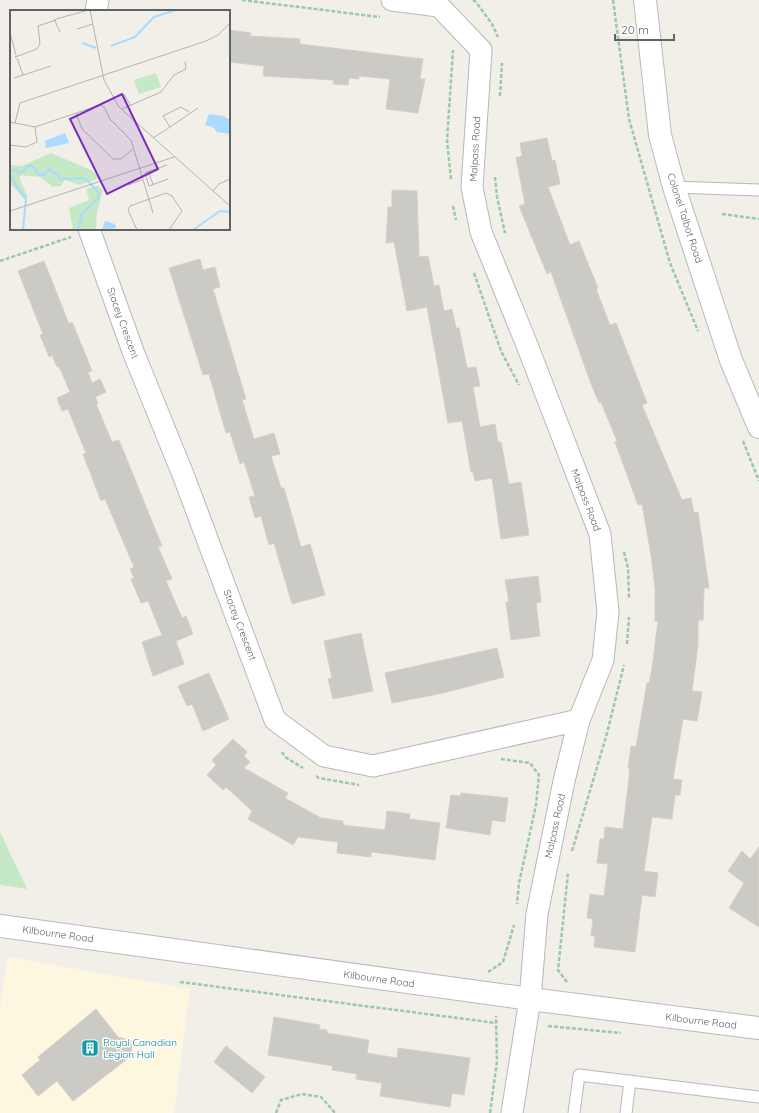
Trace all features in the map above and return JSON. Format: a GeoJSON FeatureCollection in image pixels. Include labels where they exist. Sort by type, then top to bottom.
{"type":"FeatureCollection","features":[{"type":"Feature","properties":{"kind":"street"},"geometry":{"type":"LineString","coordinates":[[96,10],[98,0]]}},
{"type":"Feature","properties":{"kind":"street","name":"Colonel Talbot Road"},"geometry":{"type":"LineString","coordinates":[[645,0],[660,135],[674,187],[731,360],[759,427]]}},
{"type":"Feature","properties":{"kind":"street","name":"Malpass Road"},"geometry":{"type":"LineString","coordinates":[[389,9],[439,6],[481,50],[472,187],[481,232],[527,345],[600,534],[608,612],[603,660],[579,720],[564,781],[537,914],[530,999],[512,1113]]}},
{"type":"Feature","properties":{"kind":"street","name":"Stacey Crescent"},"geometry":{"type":"LineString","coordinates":[[81,232],[134,354],[184,477],[275,720],[324,756],[373,766],[579,720]]}},
{"type":"Feature","properties":{"kind":"street","name":"Kilbourne Road"},"geometry":{"type":"LineString","coordinates":[[0,926],[530,999],[759,1028]]}},
{"type":"Feature","properties":{"kind":"lane"},"geometry":{"type":"LineString","coordinates":[[674,187],[759,190]]}},
{"type":"Feature","properties":{"kind":"lane"},"geometry":{"type":"LineString","coordinates":[[574,1113],[579,1075],[759,1097]]}},
{"type":"Feature","properties":{"kind":"lane"},"geometry":{"type":"LineString","coordinates":[[626,1113],[630,1081]]}},
{"type":"Feature","properties":{"kind":"path"},"geometry":{"type":"LineString","coordinates":[[242,0],[389,9]]}},
{"type":"Feature","properties":{"kind":"path"},"geometry":{"type":"LineString","coordinates":[[473,0],[492,24],[502,44]]}},
{"type":"Feature","properties":{"kind":"path"},"geometry":{"type":"LineString","coordinates":[[451,184],[447,141],[453,42]]}},
{"type":"Feature","properties":{"kind":"path"},"geometry":{"type":"LineString","coordinates":[[500,99],[502,57]]}},
{"type":"Feature","properties":{"kind":"path"},"geometry":{"type":"LineString","coordinates":[[495,176],[496,197],[506,238]]}},
{"type":"Feature","properties":{"kind":"path"},"geometry":{"type":"LineString","coordinates":[[453,199],[454,213],[459,227]]}},
{"type":"Feature","properties":{"kind":"path"},"geometry":{"type":"LineString","coordinates":[[722,214],[759,219]]}},
{"type":"Feature","properties":{"kind":"path"},"geometry":{"type":"LineString","coordinates":[[0,262],[81,232]]}},
{"type":"Feature","properties":{"kind":"path"},"geometry":{"type":"LineString","coordinates":[[473,270],[501,351],[521,389]]}},
{"type":"Feature","properties":{"kind":"path"},"geometry":{"type":"LineString","coordinates":[[623,548],[628,568],[629,600]]}},
{"type":"Feature","properties":{"kind":"path"},"geometry":{"type":"LineString","coordinates":[[627,646],[629,616]]}},
{"type":"Feature","properties":{"kind":"path"},"geometry":{"type":"LineString","coordinates":[[571,855],[623,676],[625,661]]}},
{"type":"Feature","properties":{"kind":"path"},"geometry":{"type":"LineString","coordinates":[[516,912],[519,883],[536,805],[539,775],[530,763]]}},
{"type":"Feature","properties":{"kind":"path"},"geometry":{"type":"LineString","coordinates":[[568,870],[558,970],[567,982],[574,984]]}},
{"type":"Feature","properties":{"kind":"path"},"geometry":{"type":"LineString","coordinates":[[482,976],[503,962],[515,919]]}},
{"type":"Feature","properties":{"kind":"path"},"geometry":{"type":"LineString","coordinates":[[180,982],[496,1023]]}},
{"type":"Feature","properties":{"kind":"path"},"geometry":{"type":"LineString","coordinates":[[490,1012],[496,1014],[497,1061],[490,1113]]}},
{"type":"Feature","properties":{"kind":"path"},"geometry":{"type":"LineString","coordinates":[[547,1032],[548,1024],[626,1034]]}},
{"type":"Feature","properties":{"kind":"path"},"geometry":{"type":"LineString","coordinates":[[276,1113],[281,1100],[302,1094],[321,1097],[335,1113]]}},
{"type":"Feature","properties":{"kind":"shaded area"},"geometry":{"type":"Polygon","coordinates":[[[8,957],[190,989],[174,1113],[0,1113],[0,1008],[8,957]]]}},
{"type":"Feature","properties":{"kind":"green space"},"geometry":{"type":"Polygon","coordinates":[[[0,832],[27,889],[0,885],[0,832]]]}},
{"type":"Feature","properties":{"kind":"building"},"geometry":{"type":"Polygon","coordinates":[[[230,30],[251,33],[250,36],[300,39],[300,44],[423,59],[420,79],[425,79],[418,113],[386,109],[390,79],[359,76],[359,79],[349,78],[348,85],[333,84],[334,80],[263,76],[264,66],[230,62],[230,30]]]}},
{"type":"Feature","properties":{"kind":"building"},"geometry":{"type":"Polygon","coordinates":[[[547,138],[552,161],[555,160],[560,184],[548,187],[570,245],[579,241],[598,288],[596,289],[610,325],[616,323],[647,403],[642,405],[682,500],[691,498],[694,513],[698,512],[709,588],[704,588],[703,620],[698,620],[698,644],[692,691],[702,692],[697,721],[683,719],[673,779],[682,780],[680,795],[675,795],[672,819],[652,817],[644,871],[658,873],[655,897],[642,895],[635,952],[594,947],[595,936],[591,936],[593,919],[587,918],[590,894],[604,896],[608,864],[597,863],[600,839],[604,839],[605,827],[623,829],[630,769],[628,768],[631,746],[636,747],[647,683],[649,683],[652,668],[658,621],[655,621],[655,588],[642,504],[638,505],[615,442],[617,441],[601,402],[599,403],[590,381],[551,272],[547,274],[519,206],[525,204],[516,158],[522,156],[520,143],[547,138]]]}},
{"type":"Feature","properties":{"kind":"building"},"geometry":{"type":"Polygon","coordinates":[[[392,190],[417,191],[419,257],[428,256],[434,286],[439,285],[444,311],[452,309],[456,328],[459,328],[467,368],[476,367],[480,386],[473,387],[480,427],[495,424],[498,442],[501,442],[509,484],[521,482],[529,535],[501,539],[492,478],[475,481],[473,472],[471,472],[462,421],[448,423],[427,307],[407,311],[394,242],[386,243],[388,207],[392,207],[392,190]]]}},
{"type":"Feature","properties":{"kind":"building"},"geometry":{"type":"Polygon","coordinates":[[[200,259],[203,270],[215,267],[220,287],[213,289],[246,399],[242,400],[254,439],[274,433],[280,454],[271,456],[281,488],[284,488],[301,547],[310,544],[325,595],[292,604],[274,543],[269,545],[261,516],[255,518],[249,497],[255,496],[244,462],[240,464],[230,432],[226,433],[209,374],[203,375],[169,268],[200,259]]]}},
{"type":"Feature","properties":{"kind":"building"},"geometry":{"type":"Polygon","coordinates":[[[44,261],[69,324],[72,322],[92,371],[88,372],[92,383],[100,379],[106,392],[95,397],[98,403],[96,404],[112,442],[119,440],[162,546],[158,547],[172,579],[166,581],[182,618],[186,616],[193,634],[176,641],[184,664],[153,676],[142,642],[162,635],[148,601],[141,603],[131,579],[134,578],[130,569],[134,567],[105,499],[101,501],[83,454],[86,453],[68,409],[62,411],[57,398],[70,392],[59,366],[57,367],[52,355],[49,357],[40,335],[43,334],[18,271],[44,261]]]}},
{"type":"Feature","properties":{"kind":"building"},"geometry":{"type":"Polygon","coordinates":[[[538,576],[541,602],[536,603],[540,636],[511,640],[506,602],[509,602],[505,580],[538,576]]]}},
{"type":"Feature","properties":{"kind":"building"},"geometry":{"type":"Polygon","coordinates":[[[361,633],[373,691],[333,699],[328,679],[332,678],[324,641],[361,633]]]}},
{"type":"Feature","properties":{"kind":"building"},"geometry":{"type":"Polygon","coordinates":[[[497,648],[504,677],[443,693],[392,703],[385,673],[497,648]]]}},
{"type":"Feature","properties":{"kind":"building"},"geometry":{"type":"Polygon","coordinates":[[[209,673],[229,719],[203,731],[192,704],[187,706],[178,686],[209,673]]]}},
{"type":"Feature","properties":{"kind":"building"},"geometry":{"type":"Polygon","coordinates":[[[233,739],[247,752],[244,756],[250,762],[244,768],[288,793],[285,798],[321,818],[343,821],[343,825],[385,830],[387,811],[410,814],[409,819],[440,823],[435,860],[371,852],[371,857],[337,853],[338,842],[298,837],[293,845],[248,819],[252,811],[226,787],[223,790],[207,775],[216,765],[212,760],[233,739]]]}},
{"type":"Feature","properties":{"kind":"building"},"geometry":{"type":"Polygon","coordinates":[[[461,793],[508,798],[505,822],[492,820],[490,835],[446,828],[451,795],[460,796],[461,793]]]}},
{"type":"Feature","properties":{"kind":"building"},"geometry":{"type":"Polygon","coordinates":[[[759,847],[759,927],[729,908],[744,883],[728,871],[742,851],[750,859],[759,847]]]}},
{"type":"Feature","properties":{"kind":"building","name":"Royal Canadian Legion Hall"},"geometry":{"type":"Polygon","coordinates":[[[96,1009],[118,1037],[132,1041],[131,1056],[73,1101],[57,1081],[38,1096],[22,1075],[40,1060],[38,1057],[96,1009]]]}},
{"type":"Feature","properties":{"kind":"building"},"geometry":{"type":"Polygon","coordinates":[[[274,1017],[320,1025],[319,1029],[327,1030],[327,1033],[369,1040],[367,1053],[397,1058],[398,1048],[470,1058],[464,1095],[452,1093],[450,1107],[380,1096],[382,1083],[356,1079],[357,1074],[332,1070],[333,1066],[268,1055],[274,1017]]]}},
{"type":"Feature","properties":{"kind":"building"},"geometry":{"type":"Polygon","coordinates":[[[226,1046],[265,1077],[252,1093],[214,1062],[226,1046]]]}},
{"type":"Feature","properties":{"kind":"place","name":"Royal Canadian Legion Hall"},"geometry":{"type":"Point","coordinates":[90,1048]}}]}
